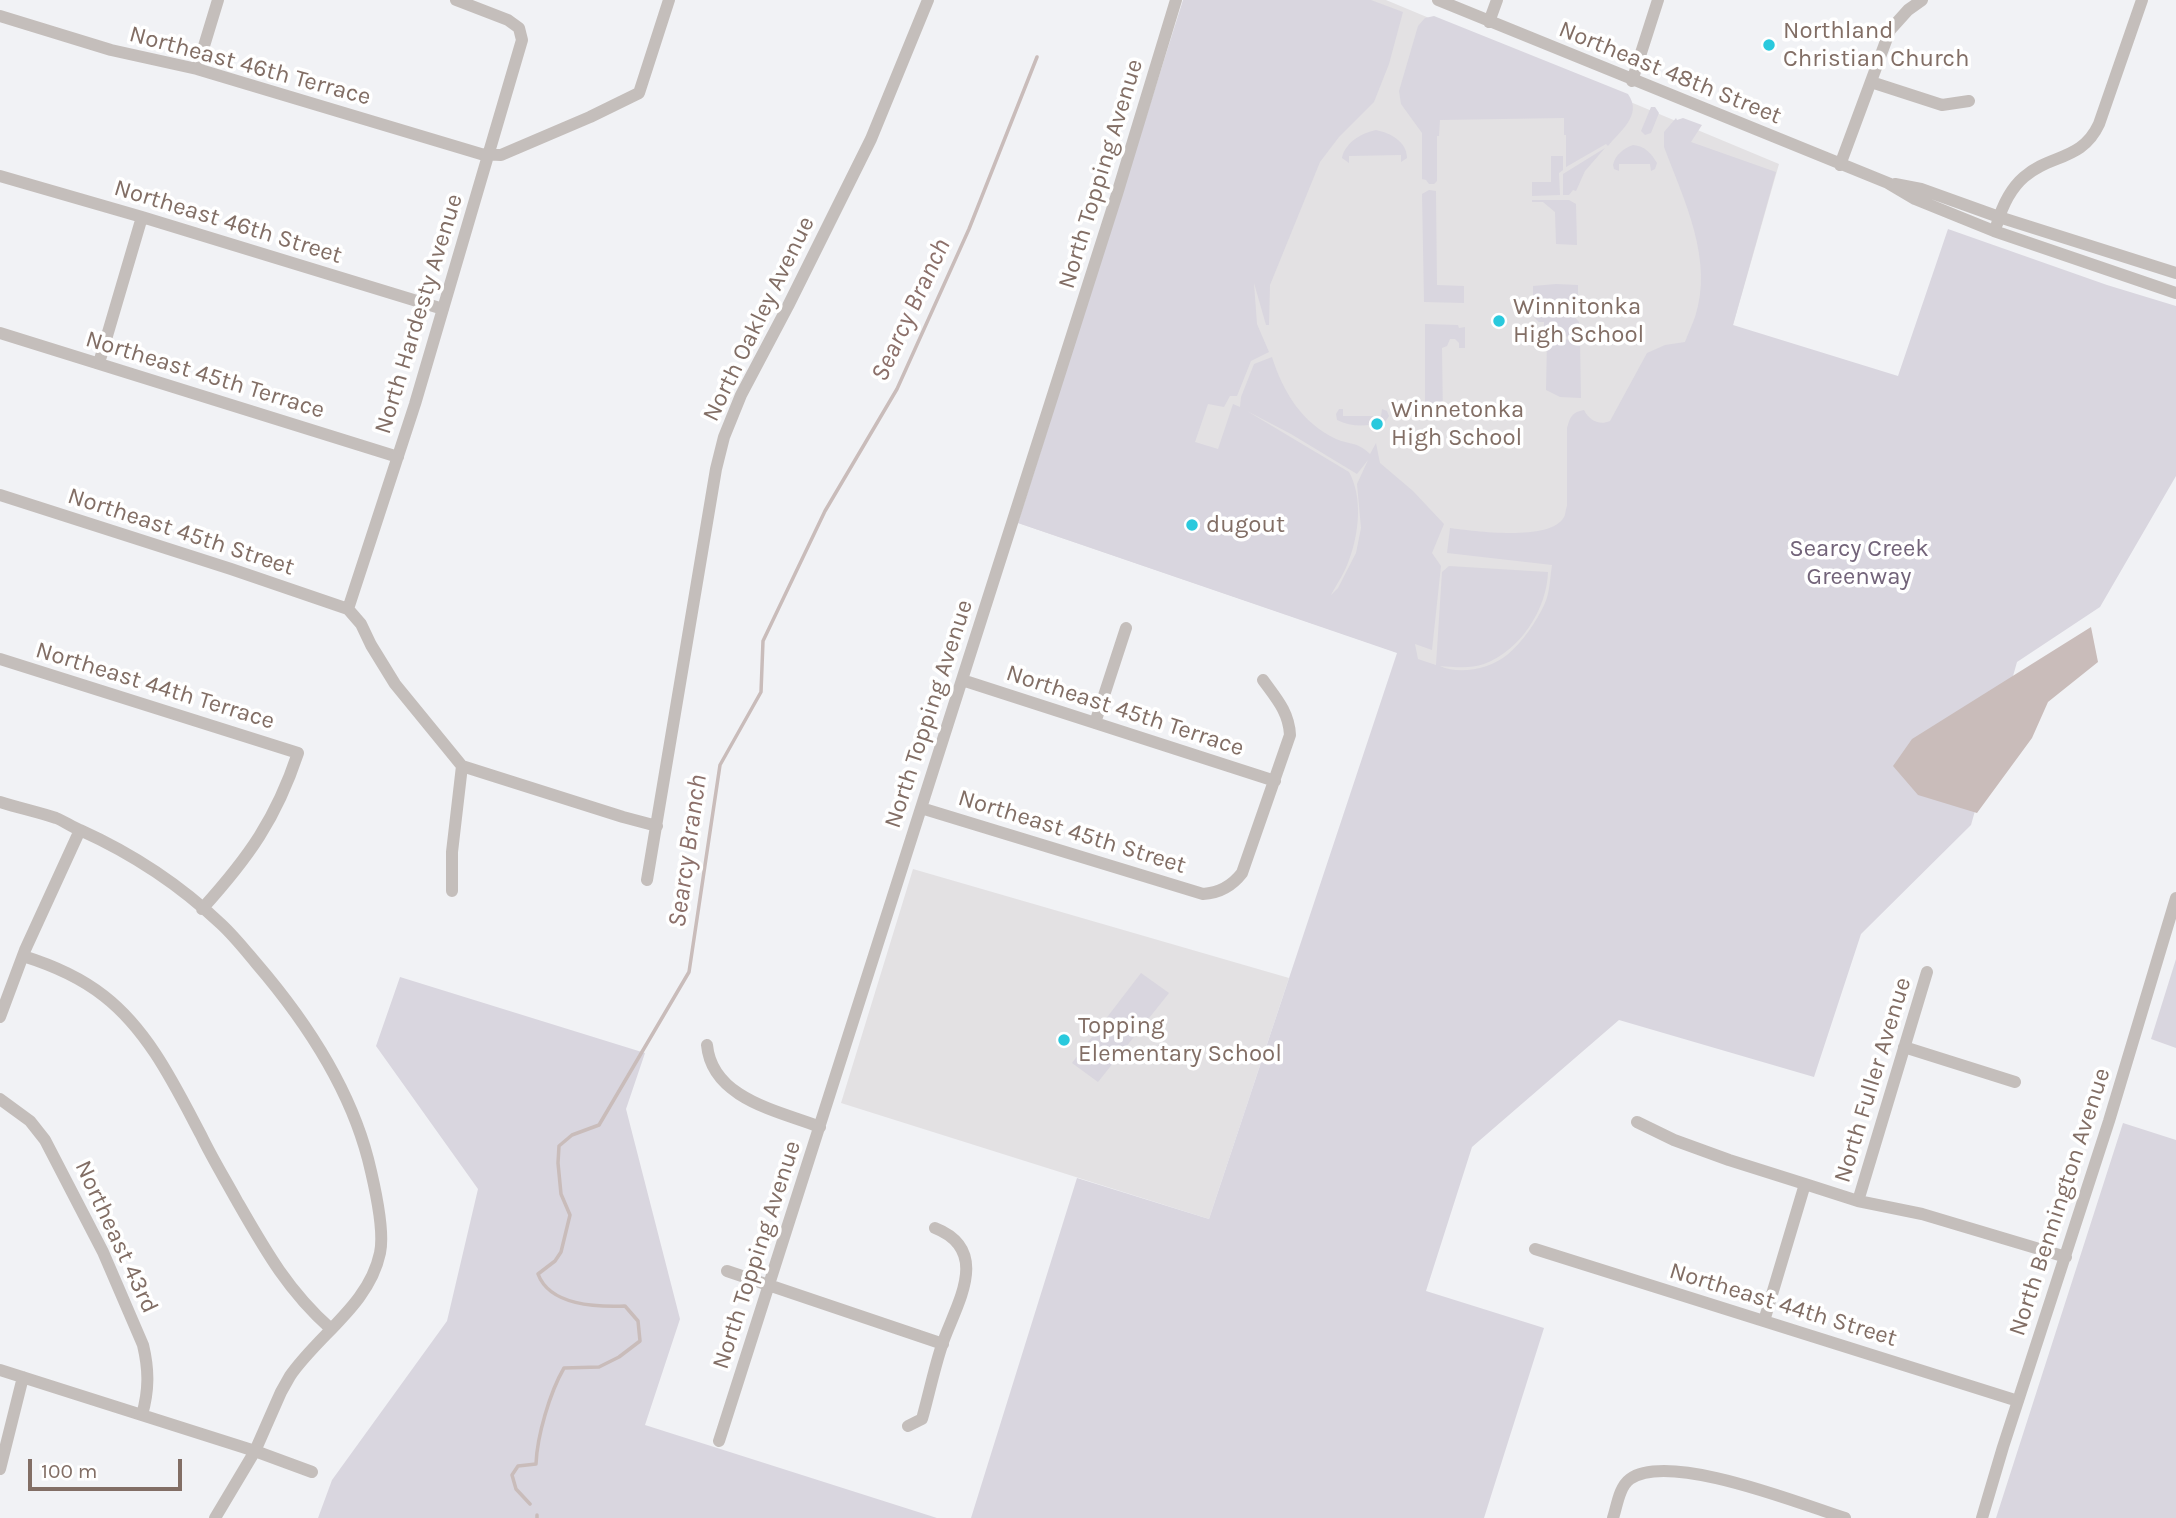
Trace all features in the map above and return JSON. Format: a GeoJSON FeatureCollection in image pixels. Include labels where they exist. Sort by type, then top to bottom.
{"type":"FeatureCollection","features":[{"type":"Feature","properties":{"kind":"street"},"geometry":{"type":"LineString","coordinates":[[197,69],[218,0]]}},
{"type":"Feature","properties":{"kind":"street","name":"North Hardesty Avenue"},"geometry":{"type":"LineString","coordinates":[[348,610],[398,457],[522,40],[519,28],[508,20],[456,0]]}},
{"type":"Feature","properties":{"kind":"street"},"geometry":{"type":"LineString","coordinates":[[489,154],[501,155],[564,129],[639,93],[669,0]]}},
{"type":"Feature","properties":{"kind":"street","name":"North Oakley Avenue"},"geometry":{"type":"LineString","coordinates":[[647,880],[678,686],[716,469],[724,438],[741,395],[871,139],[928,0]]}},
{"type":"Feature","properties":{"kind":"street","name":"North Topping Avenue"},"geometry":{"type":"LineString","coordinates":[[719,1441],[1177,0]]}},
{"type":"Feature","properties":{"kind":"street","name":"Northeast 48th Street"},"geometry":{"type":"LineString","coordinates":[[1437,0],[1888,183],[1915,199],[1994,231],[2176,293]]}},
{"type":"Feature","properties":{"kind":"street"},"geometry":{"type":"LineString","coordinates":[[1489,22],[1497,0]]}},
{"type":"Feature","properties":{"kind":"street"},"geometry":{"type":"LineString","coordinates":[[1632,81],[1658,0]]}},
{"type":"Feature","properties":{"kind":"street"},"geometry":{"type":"LineString","coordinates":[[1840,165],[1890,30],[1908,10],[1922,0]]}},
{"type":"Feature","properties":{"kind":"street"},"geometry":{"type":"LineString","coordinates":[[1994,231],[2007,199],[2024,177],[2047,163],[2078,150],[2092,136],[2099,124],[2142,0]]}},
{"type":"Feature","properties":{"kind":"street","name":"Northeast 46th Terrace"},"geometry":{"type":"LineString","coordinates":[[0,16],[111,50],[197,69],[489,154]]}},
{"type":"Feature","properties":{"kind":"street"},"geometry":{"type":"LineString","coordinates":[[1871,82],[1942,105],[1969,102]]}},
{"type":"Feature","properties":{"kind":"street","name":"Northeast 46th Street"},"geometry":{"type":"LineString","coordinates":[[0,176],[142,216],[443,309]]}},
{"type":"Feature","properties":{"kind":"street","name":"Northeast 48th Street"},"geometry":{"type":"LineString","coordinates":[[1888,183],[1921,189],[1999,217],[2176,273]]}},
{"type":"Feature","properties":{"kind":"street"},"geometry":{"type":"LineString","coordinates":[[99,363],[142,216]]}},
{"type":"Feature","properties":{"kind":"street","name":"Northeast 45th Terrace"},"geometry":{"type":"LineString","coordinates":[[0,333],[398,457]]}},
{"type":"Feature","properties":{"kind":"street","name":"Northeast 45th Street"},"geometry":{"type":"LineString","coordinates":[[0,495],[231,569],[348,610]]}},
{"type":"Feature","properties":{"kind":"street"},"geometry":{"type":"LineString","coordinates":[[348,610],[361,624],[395,684],[462,766],[623,817],[657,825]]}},
{"type":"Feature","properties":{"kind":"street"},"geometry":{"type":"LineString","coordinates":[[1095,723],[1126,628]]}},
{"type":"Feature","properties":{"kind":"street","name":"Northeast 44th Terrace"},"geometry":{"type":"LineString","coordinates":[[0,659],[298,752],[281,798],[259,840],[232,876],[202,909]]}},
{"type":"Feature","properties":{"kind":"street","name":"Northeast 45th Terrace"},"geometry":{"type":"LineString","coordinates":[[962,680],[1275,781]]}},
{"type":"Feature","properties":{"kind":"street"},"geometry":{"type":"LineString","coordinates":[[1264,680],[1285,710],[1289,723],[1287,748],[1275,781]]}},
{"type":"Feature","properties":{"kind":"street"},"geometry":{"type":"LineString","coordinates":[[452,891],[452,852],[462,766]]}},
{"type":"Feature","properties":{"kind":"street","name":"Northeast 45th Street"},"geometry":{"type":"LineString","coordinates":[[921,808],[1210,894],[1225,889],[1242,873],[1275,781]]}},
{"type":"Feature","properties":{"kind":"street"},"geometry":{"type":"LineString","coordinates":[[0,802],[57,819],[136,860],[220,923],[294,1009],[324,1057],[364,1145],[382,1240],[367,1289],[290,1376],[255,1451],[215,1518]]}},
{"type":"Feature","properties":{"kind":"street"},"geometry":{"type":"LineString","coordinates":[[0,1017],[23,957],[80,830]]}},
{"type":"Feature","properties":{"kind":"street","name":"North Bennington Avenue"},"geometry":{"type":"LineString","coordinates":[[1982,1518],[2066,1257],[2176,898]]}},
{"type":"Feature","properties":{"kind":"street"},"geometry":{"type":"LineString","coordinates":[[23,957],[55,968],[85,983],[104,996],[131,1022],[177,1090],[270,1259],[309,1309],[331,1329]]}},
{"type":"Feature","properties":{"kind":"street","name":"North Fuller Avenue"},"geometry":{"type":"LineString","coordinates":[[1858,1200],[1927,972]]}},
{"type":"Feature","properties":{"kind":"street"},"geometry":{"type":"LineString","coordinates":[[707,1045],[717,1073],[736,1093],[820,1127]]}},
{"type":"Feature","properties":{"kind":"street"},"geometry":{"type":"LineString","coordinates":[[1904,1047],[2015,1082]]}},
{"type":"Feature","properties":{"kind":"street","name":"Northeast 43rd"},"geometry":{"type":"LineString","coordinates":[[0,1099],[30,1121],[45,1140],[103,1252],[147,1360],[148,1391],[142,1415]]}},
{"type":"Feature","properties":{"kind":"street"},"geometry":{"type":"LineString","coordinates":[[1637,1122],[1674,1140],[1805,1184],[1858,1200],[1922,1214],[2066,1257]]}},
{"type":"Feature","properties":{"kind":"street"},"geometry":{"type":"LineString","coordinates":[[1764,1321],[1805,1184]]}},
{"type":"Feature","properties":{"kind":"street"},"geometry":{"type":"LineString","coordinates":[[908,1426],[922,1419],[943,1344],[965,1286],[966,1265],[959,1244],[945,1232],[935,1228]]}},
{"type":"Feature","properties":{"kind":"street","name":"Northeast 44th Street"},"geometry":{"type":"LineString","coordinates":[[1535,1249],[2018,1401]]}},
{"type":"Feature","properties":{"kind":"street"},"geometry":{"type":"LineString","coordinates":[[727,1271],[943,1344]]}},
{"type":"Feature","properties":{"kind":"street"},"geometry":{"type":"LineString","coordinates":[[0,1370],[313,1472]]}},
{"type":"Feature","properties":{"kind":"street"},"geometry":{"type":"LineString","coordinates":[[0,1469],[23,1377]]}},
{"type":"Feature","properties":{"kind":"street"},"geometry":{"type":"LineString","coordinates":[[1613,1518],[1623,1488],[1630,1479],[1651,1471],[1684,1471],[1722,1479],[1845,1518]]}},
{"type":"Feature","properties":{"kind":"shaded area","name":"Winnetonka High School"},"geometry":{"type":"Polygon","coordinates":[[[1188,0],[1386,0],[1779,164],[1618,728],[1018,523],[1188,0]]]}},
{"type":"Feature","properties":{"kind":"shaded area"},"geometry":{"type":"Polygon","coordinates":[[[2091,627],[2098,662],[2048,702],[2032,738],[1977,813],[1918,795],[1893,766],[1912,739],[2091,627]]]}},
{"type":"Feature","properties":{"kind":"shaded area","name":"Topping Elementary School"},"geometry":{"type":"Polygon","coordinates":[[[913,869],[1289,978],[1209,1219],[841,1103],[913,869]]]}},
{"type":"Feature","properties":{"kind":"green space","name":"Searcy Creek Greenway"},"geometry":{"type":"Polygon","coordinates":[[[1183,0],[1371,0],[1403,12],[1389,64],[1374,102],[1339,137],[1320,162],[1270,285],[1269,325],[1266,325],[1254,283],[1257,324],[1269,352],[1251,361],[1237,396],[1230,396],[1224,407],[1208,404],[1195,442],[1218,449],[1233,404],[1240,407],[1241,397],[1254,364],[1272,357],[1288,394],[1313,424],[1336,439],[1358,446],[1370,454],[1376,443],[1380,463],[1413,491],[1444,524],[1432,553],[1441,566],[1432,650],[1415,644],[1418,659],[1436,665],[1442,572],[1449,566],[1548,572],[1543,600],[1520,639],[1497,658],[1484,664],[1440,666],[1448,669],[1483,667],[1500,660],[1513,650],[1529,631],[1545,603],[1552,565],[1447,553],[1450,528],[1511,533],[1544,530],[1556,525],[1564,517],[1567,506],[1567,428],[1572,416],[1584,410],[1595,421],[1610,421],[1647,353],[1665,345],[1685,342],[1700,296],[1701,274],[1699,252],[1688,209],[1664,147],[1664,132],[1676,118],[1702,125],[1691,142],[1776,172],[1733,325],[1898,376],[1948,229],[2107,285],[2176,306],[2176,476],[2100,607],[2017,662],[1971,825],[1861,934],[1814,1077],[1619,1020],[1472,1147],[1426,1291],[1544,1328],[1484,1518],[971,1518],[1077,1178],[1209,1219],[1397,653],[1018,523],[1183,0]],[[1247,411],[1349,472],[1358,504],[1357,527],[1347,564],[1331,595],[1338,588],[1356,553],[1361,528],[1357,484],[1368,460],[1357,474],[1247,411]]]}},
{"type":"Feature","properties":{"kind":"green space"},"geometry":{"type":"Polygon","coordinates":[[[1434,16],[1628,94],[1633,109],[1628,122],[1608,146],[1606,144],[1566,167],[1564,118],[1440,120],[1437,136],[1437,181],[1429,184],[1422,179],[1422,133],[1401,104],[1399,91],[1418,26],[1425,18],[1434,16]]]}},
{"type":"Feature","properties":{"kind":"green space"},"geometry":{"type":"Polygon","coordinates":[[[1651,107],[1655,107],[1659,113],[1651,133],[1645,135],[1641,131],[1651,107]]]}},
{"type":"Feature","properties":{"kind":"green space"},"geometry":{"type":"Polygon","coordinates":[[[1376,130],[1397,139],[1404,147],[1407,158],[1401,162],[1401,155],[1349,156],[1349,163],[1342,158],[1346,148],[1354,140],[1376,130]]]}},
{"type":"Feature","properties":{"kind":"green space"},"geometry":{"type":"Polygon","coordinates":[[[1633,145],[1650,153],[1657,163],[1655,169],[1651,171],[1650,164],[1619,164],[1619,171],[1614,169],[1614,161],[1618,155],[1633,145]]]}},
{"type":"Feature","properties":{"kind":"green space"},"geometry":{"type":"Polygon","coordinates":[[[1605,148],[1585,171],[1576,191],[1563,195],[1563,174],[1605,148]]]}},
{"type":"Feature","properties":{"kind":"green space"},"geometry":{"type":"Polygon","coordinates":[[[1551,156],[1563,156],[1563,170],[1559,173],[1560,195],[1532,196],[1532,182],[1551,182],[1551,156]]]}},
{"type":"Feature","properties":{"kind":"green space"},"geometry":{"type":"Polygon","coordinates":[[[1429,190],[1436,191],[1437,285],[1464,286],[1464,303],[1424,302],[1422,194],[1429,190]]]}},
{"type":"Feature","properties":{"kind":"green space"},"geometry":{"type":"Polygon","coordinates":[[[1532,200],[1569,200],[1576,204],[1577,245],[1556,244],[1555,212],[1543,202],[1532,200]]]}},
{"type":"Feature","properties":{"kind":"green space"},"geometry":{"type":"Polygon","coordinates":[[[1578,285],[1578,299],[1572,308],[1533,309],[1533,286],[1578,285]]]}},
{"type":"Feature","properties":{"kind":"green space"},"geometry":{"type":"Polygon","coordinates":[[[1572,314],[1579,322],[1579,336],[1554,337],[1544,327],[1544,322],[1539,322],[1533,316],[1572,314]]]}},
{"type":"Feature","properties":{"kind":"green space"},"geometry":{"type":"Polygon","coordinates":[[[1425,324],[1465,327],[1465,348],[1459,348],[1455,339],[1450,339],[1447,346],[1442,348],[1443,420],[1429,420],[1425,416],[1425,324]]]}},
{"type":"Feature","properties":{"kind":"green space"},"geometry":{"type":"Polygon","coordinates":[[[1580,339],[1581,398],[1560,397],[1546,390],[1547,340],[1580,339]]]}},
{"type":"Feature","properties":{"kind":"green space"},"geometry":{"type":"Polygon","coordinates":[[[1339,409],[1343,409],[1343,416],[1381,416],[1382,409],[1387,411],[1389,416],[1385,422],[1355,425],[1337,420],[1339,409]]]}},
{"type":"Feature","properties":{"kind":"green space"},"geometry":{"type":"Polygon","coordinates":[[[2176,959],[2176,1048],[2151,1039],[2176,959]]]}},
{"type":"Feature","properties":{"kind":"green space"},"geometry":{"type":"Polygon","coordinates":[[[1141,973],[1169,993],[1098,1082],[1072,1063],[1141,973]]]}},
{"type":"Feature","properties":{"kind":"green space"},"geometry":{"type":"Polygon","coordinates":[[[400,977],[645,1053],[626,1109],[680,1319],[645,1425],[937,1518],[318,1518],[332,1480],[447,1321],[478,1189],[376,1046],[400,977]]]}},
{"type":"Feature","properties":{"kind":"green space"},"geometry":{"type":"Polygon","coordinates":[[[2123,1123],[2176,1140],[2176,1518],[1996,1518],[2123,1123]]]}},
{"type":"Feature","properties":{"kind":"waterway","name":"Searcy Branch"},"geometry":{"type":"LineString","coordinates":[[530,1504],[516,1489],[512,1475],[518,1466],[536,1464],[545,1414],[564,1368],[599,1367],[619,1357],[640,1341],[638,1321],[625,1306],[588,1305],[563,1298],[544,1285],[538,1274],[555,1261],[561,1252],[570,1215],[561,1194],[559,1146],[572,1135],[599,1125],[689,972],[720,765],[761,692],[763,641],[825,511],[897,389],[969,229],[1037,57]]}},
{"type":"Feature","properties":{"kind":"place","name":"Northland Christian Church"},"geometry":{"type":"Point","coordinates":[1769,45]}},
{"type":"Feature","properties":{"kind":"place","name":"Winnitonka High School"},"geometry":{"type":"Point","coordinates":[1499,321]}},
{"type":"Feature","properties":{"kind":"place","name":"Winnetonka High School"},"geometry":{"type":"Point","coordinates":[1377,424]}},
{"type":"Feature","properties":{"kind":"place","name":"dugout"},"geometry":{"type":"Point","coordinates":[1192,525]}},
{"type":"Feature","properties":{"kind":"place","name":"Topping Elementary School"},"geometry":{"type":"Point","coordinates":[1064,1040]}}]}
